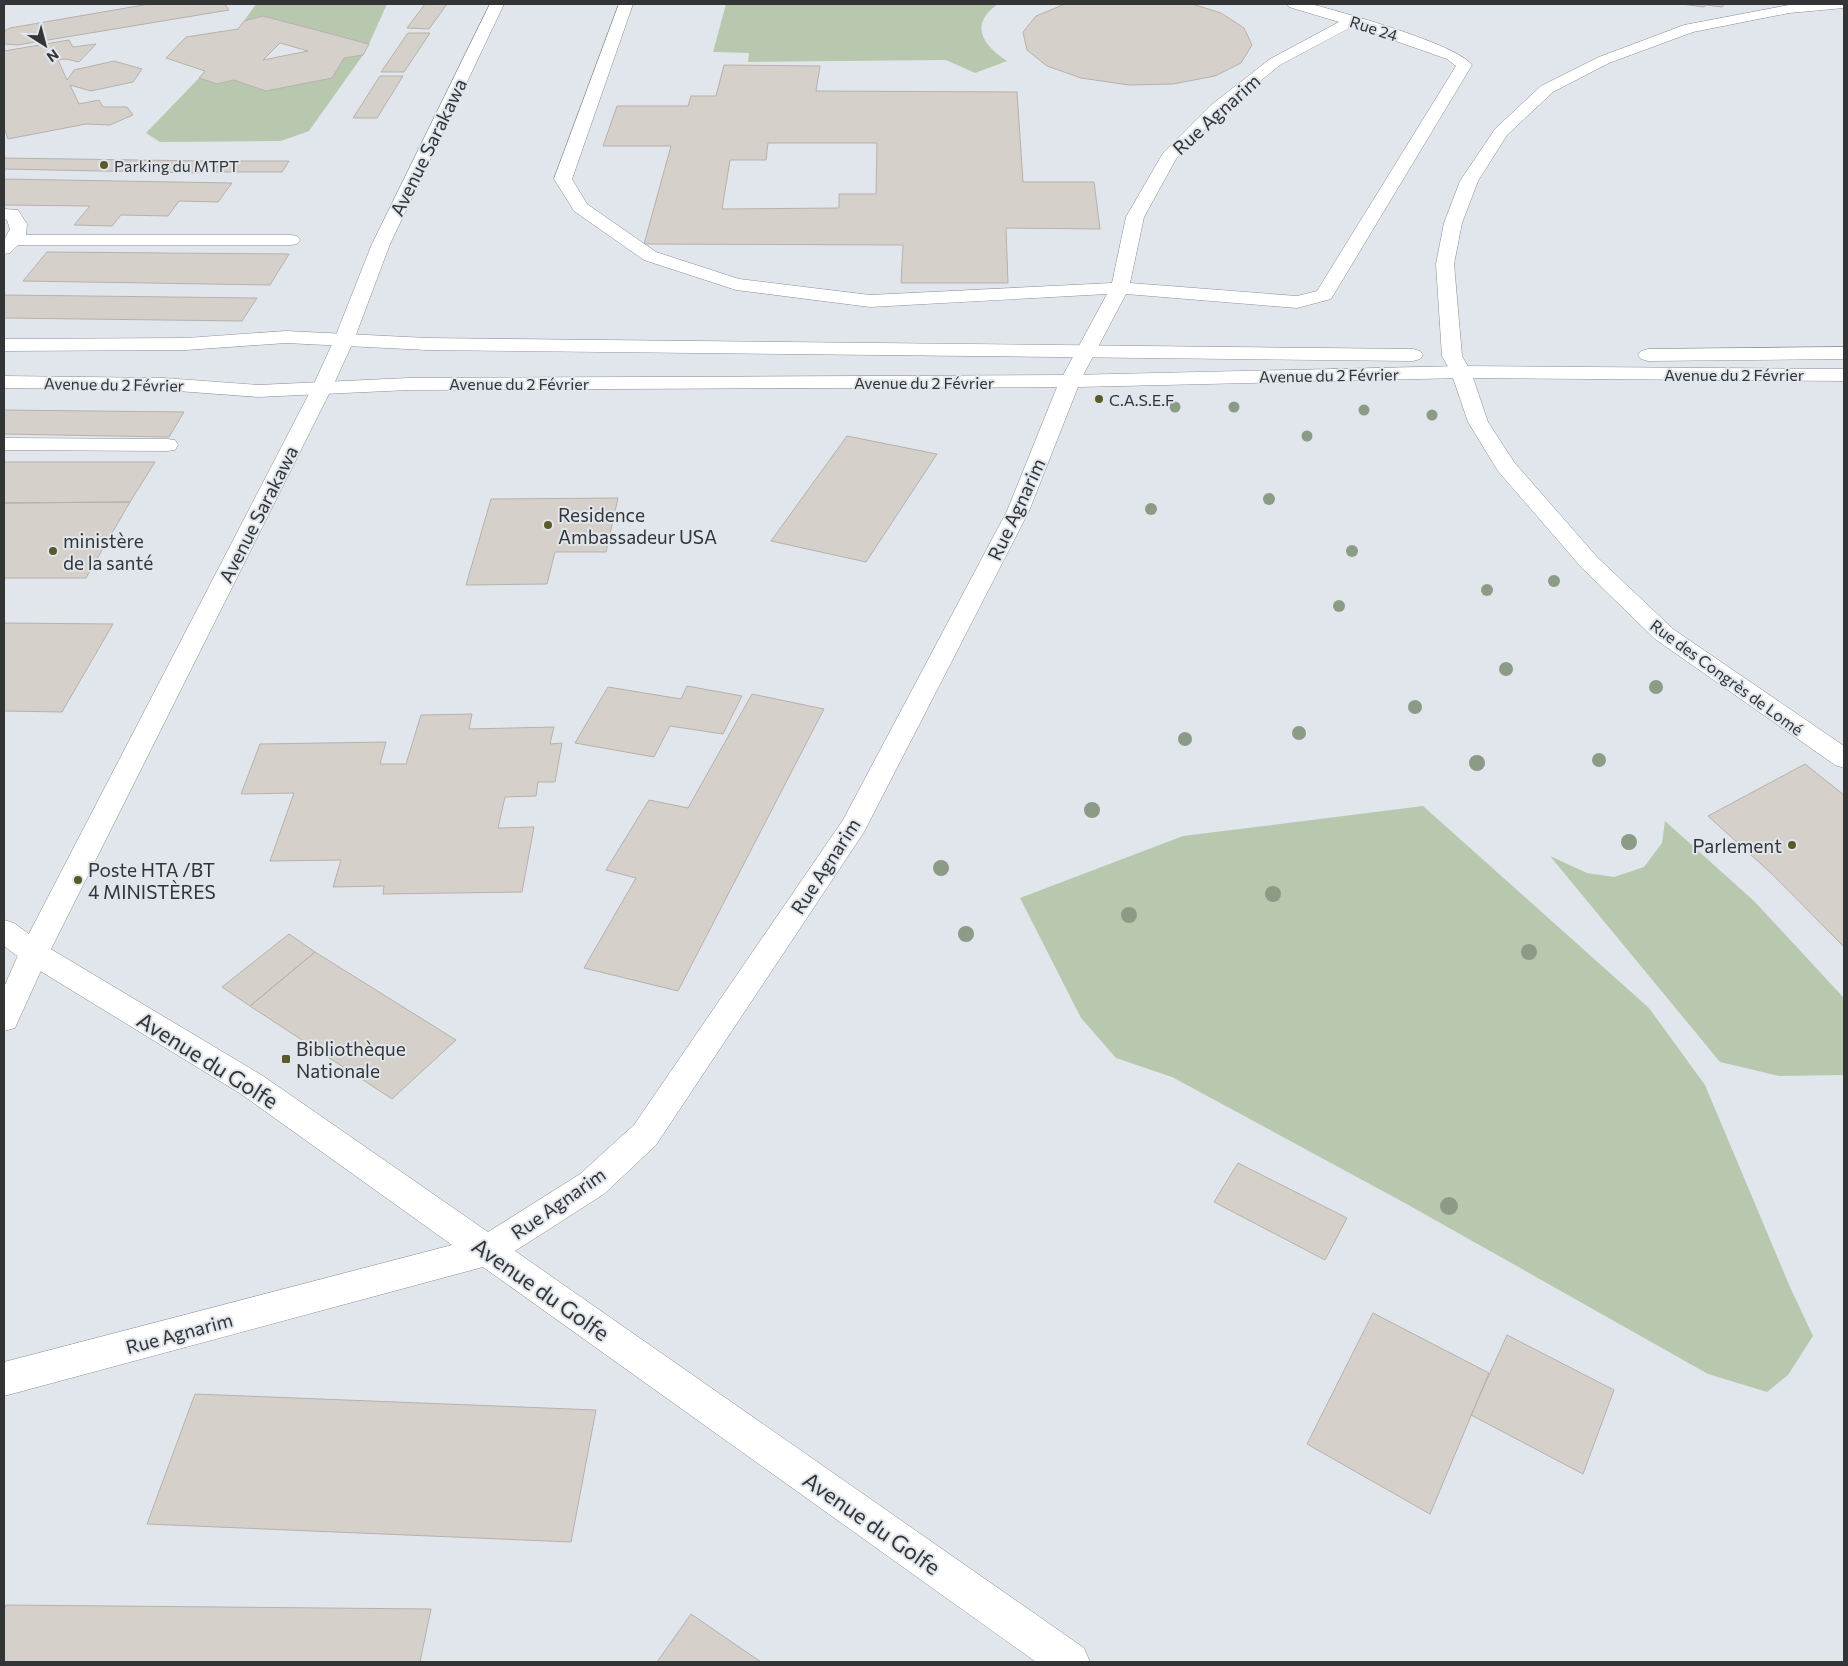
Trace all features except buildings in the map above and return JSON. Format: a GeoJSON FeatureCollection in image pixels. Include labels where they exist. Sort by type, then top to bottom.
{"type":"FeatureCollection","features":[{"type":"Feature","properties":{"kind":"street","name":"Avenue Sarakawa"},"geometry":{"type":"LineString","coordinates":[[4,1019],[34,954],[322,388],[344,340],[381,244],[425,150],[498,4]]}},
{"type":"Feature","properties":{"kind":"street"},"geometry":{"type":"LineString","coordinates":[[626,4],[563,179],[580,207],[650,256],[736,284],[870,301],[1120,288]]}},
{"type":"Feature","properties":{"kind":"street","name":"Rue 24"},"geometry":{"type":"LineString","coordinates":[[1120,288],[1297,302],[1324,295],[1464,65],[1452,56],[1352,21],[1294,4]]}},
{"type":"Feature","properties":{"kind":"street","name":"Rue des Congrès de Lomé"},"geometry":{"type":"LineString","coordinates":[[1844,4],[1789,9],[1689,28],[1604,60],[1547,89],[1501,132],[1469,180],[1452,223],[1445,264],[1457,364],[1478,422],[1506,466],[1589,562],[1664,634],[1844,759]]}},
{"type":"Feature","properties":{"kind":"street","name":"Rue Agnarim"},"geometry":{"type":"LineString","coordinates":[[4,1380],[487,1251],[592,1184],[645,1135],[854,825],[1018,511],[1070,381],[1120,288],[1135,217],[1169,157],[1217,108],[1275,62],[1352,21]]}},
{"type":"Feature","properties":{"kind":"street"},"geometry":{"type":"LineString","coordinates":[[4,214],[12,214],[19,222],[20,231],[9,245]]}},
{"type":"Feature","properties":{"kind":"street"},"geometry":{"type":"LineString","coordinates":[[9,245],[291,240]]}},
{"type":"Feature","properties":{"kind":"street","name":"Avenue du 2 Février"},"geometry":{"type":"LineString","coordinates":[[4,382],[175,364],[286,337],[427,344],[1087,350],[1457,364],[1844,375]]}},
{"type":"Feature","properties":{"kind":"street","name":"Avenue du 2 Février"},"geometry":{"type":"LineString","coordinates":[[4,345],[175,364],[258,391],[409,384],[1070,381],[1457,364],[1844,353]]}},
{"type":"Feature","properties":{"kind":"street"},"geometry":{"type":"LineString","coordinates":[[4,444],[167,445]]}},
{"type":"Feature","properties":{"kind":"street","name":"Avenue du Golfe"},"geometry":{"type":"LineString","coordinates":[[4,931],[34,954],[252,1086],[1070,1662]]}},
{"type":"Feature","properties":{"kind":"green space"},"geometry":{"type":"Polygon","coordinates":[[[256,4],[387,4],[369,44],[263,16],[244,21],[256,4]]]}},
{"type":"Feature","properties":{"kind":"green space"},"geometry":{"type":"Polygon","coordinates":[[[726,4],[998,4],[984,19],[982,34],[991,48],[1007,61],[975,73],[946,60],[748,62],[749,53],[713,52],[726,4]]]}},
{"type":"Feature","properties":{"kind":"green space"},"geometry":{"type":"Polygon","coordinates":[[[363,55],[309,131],[281,141],[160,142],[146,133],[199,78],[217,84],[234,80],[266,91],[332,78],[344,58],[363,55]]]}},
{"type":"Feature","properties":{"kind":"green space"},"geometry":{"type":"Polygon","coordinates":[[[1423,806],[1649,1008],[1705,1085],[1790,1287],[1813,1336],[1788,1375],[1767,1392],[1708,1374],[1403,1202],[1172,1077],[1116,1058],[1081,1018],[1020,898],[1183,836],[1423,806]]]}},
{"type":"Feature","properties":{"kind":"green space"},"geometry":{"type":"Polygon","coordinates":[[[1665,821],[1754,901],[1844,998],[1844,1075],[1779,1076],[1720,1062],[1550,856],[1587,873],[1614,877],[1644,867],[1662,843],[1665,821]]]}},
{"type":"Feature","properties":{"kind":"place","name":"Parking du MTPT"},"geometry":{"type":"Point","coordinates":[104,165]}},
{"type":"Feature","properties":{"kind":"place","name":"C.A.S.E.F"},"geometry":{"type":"Point","coordinates":[1099,399]}},
{"type":"Feature","properties":{"kind":"place","name":"Residence Ambassadeur USA"},"geometry":{"type":"Point","coordinates":[548,525]}},
{"type":"Feature","properties":{"kind":"place","name":"ministère de la santé"},"geometry":{"type":"Point","coordinates":[53,551]}},
{"type":"Feature","properties":{"kind":"place","name":"Parlement"},"geometry":{"type":"Point","coordinates":[1792,845]}},
{"type":"Feature","properties":{"kind":"place","name":"Poste HTA /BT 4 MINISTÈRES"},"geometry":{"type":"Point","coordinates":[78,880]}},
{"type":"Feature","properties":{"kind":"place","name":"Bibliothèque Nationale"},"geometry":{"type":"Point","coordinates":[286,1059]}}]}
